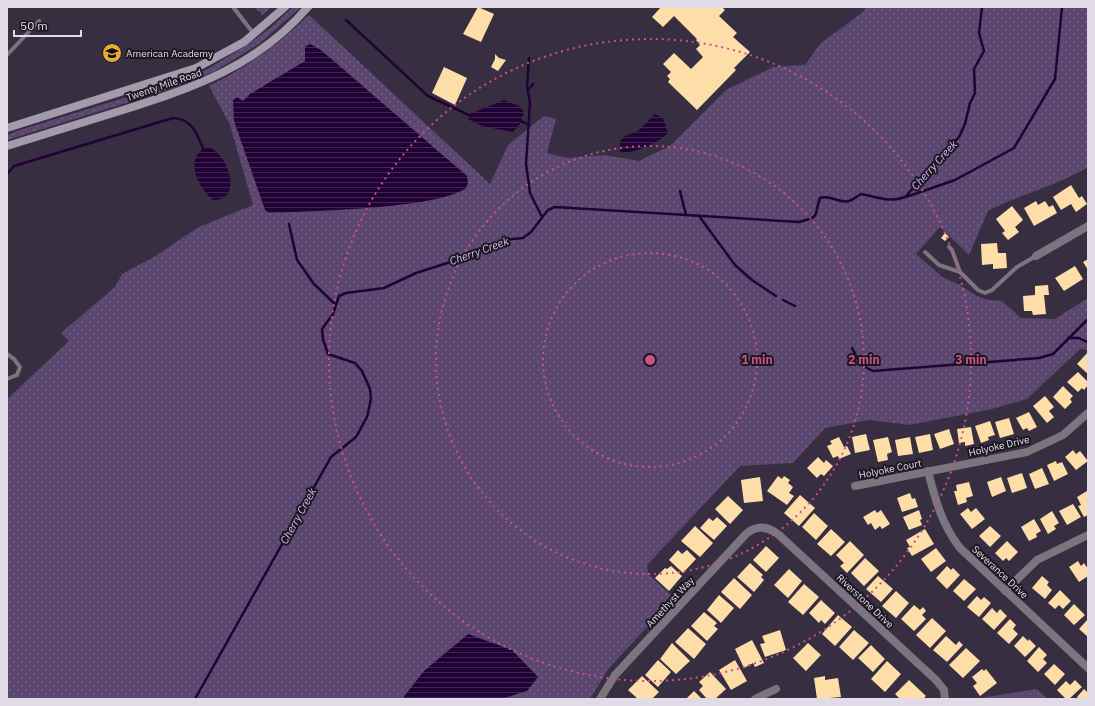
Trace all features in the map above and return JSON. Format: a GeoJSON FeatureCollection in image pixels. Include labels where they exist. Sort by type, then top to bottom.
{"type":"FeatureCollection","features":[{"type":"Feature","properties":{"kind":"main road","name":"Twenty Mile Road"},"geometry":{"type":"LineString","coordinates":[[7,128],[186,72],[215,59],[254,34],[285,7]]}},
{"type":"Feature","properties":{"kind":"main road","name":"Twenty Mile Road"},"geometry":{"type":"LineString","coordinates":[[7,146],[173,94],[210,80],[268,44],[308,7]]}},
{"type":"Feature","properties":{"kind":"street"},"geometry":{"type":"LineString","coordinates":[[1036,256],[1088,226]]}},
{"type":"Feature","properties":{"kind":"street","name":"Holyoke Drive"},"geometry":{"type":"LineString","coordinates":[[928,471],[1020,454],[1036,448],[1068,431],[1088,412]]}},
{"type":"Feature","properties":{"kind":"street","name":"Holyoke Court"},"geometry":{"type":"LineString","coordinates":[[855,486],[928,471]]}},
{"type":"Feature","properties":{"kind":"street","name":"Severance Drive"},"geometry":{"type":"LineString","coordinates":[[928,471],[938,510],[950,533],[966,555],[1088,668]]}},
{"type":"Feature","properties":{"kind":"street","name":"Amethyst Way"},"geometry":{"type":"LineString","coordinates":[[600,699],[615,675],[746,534],[755,528],[762,527]]}},
{"type":"Feature","properties":{"kind":"street","name":"Riverstone Drive"},"geometry":{"type":"LineString","coordinates":[[762,527],[773,530],[779,535],[936,680],[944,690],[946,699]]}},
{"type":"Feature","properties":{"kind":"street"},"geometry":{"type":"LineString","coordinates":[[1005,591],[1037,560],[1088,535]]}},
{"type":"Feature","properties":{"kind":"street"},"geometry":{"type":"LineString","coordinates":[[755,699],[776,689]]}},
{"type":"Feature","properties":{"kind":"lane"},"geometry":{"type":"LineString","coordinates":[[233,7],[254,34]]}},
{"type":"Feature","properties":{"kind":"lane"},"geometry":{"type":"LineString","coordinates":[[7,55],[39,20]]}},
{"type":"Feature","properties":{"kind":"lane"},"geometry":{"type":"LineString","coordinates":[[949,247],[952,250],[960,272]]}},
{"type":"Feature","properties":{"kind":"lane"},"geometry":{"type":"LineString","coordinates":[[925,252],[939,264],[960,272],[978,290],[988,292],[1017,267],[1036,256]]}},
{"type":"Feature","properties":{"kind":"lane"},"geometry":{"type":"LineString","coordinates":[[7,354],[14,359],[20,367],[17,374],[7,378]]}},
{"type":"Feature","properties":{"kind":"shaded area"},"geometry":{"type":"Polygon","coordinates":[[[254,7],[271,7],[263,15],[254,7]]]}},
{"type":"Feature","properties":{"kind":"shaded area"},"geometry":{"type":"Polygon","coordinates":[[[293,7],[301,7],[259,44],[215,71],[174,88],[7,140],[7,135],[20,130],[176,82],[206,70],[244,47],[273,26],[293,7]]]}},
{"type":"Feature","properties":{"kind":"shaded area"},"geometry":{"type":"Polygon","coordinates":[[[866,7],[1088,7],[1088,167],[1064,180],[988,211],[969,255],[940,227],[916,254],[942,277],[960,285],[977,296],[988,300],[1002,301],[1021,318],[1055,319],[1088,298],[1088,350],[1080,349],[1027,399],[992,409],[910,425],[869,420],[825,428],[793,463],[740,466],[647,565],[648,574],[674,598],[609,668],[590,699],[7,699],[7,399],[69,341],[61,333],[115,287],[122,274],[154,257],[197,228],[253,205],[230,125],[209,86],[262,54],[286,36],[309,15],[490,184],[508,145],[544,116],[556,119],[547,153],[567,158],[605,155],[639,161],[670,146],[726,90],[773,67],[805,65],[821,43],[863,12],[866,7]]]}},
{"type":"Feature","properties":{"kind":"shaded area"},"geometry":{"type":"Polygon","coordinates":[[[310,44],[321,50],[467,176],[468,182],[466,188],[451,195],[401,205],[341,210],[269,213],[265,210],[234,121],[233,100],[237,97],[243,101],[250,94],[305,61],[305,47],[310,44]]]}},
{"type":"Feature","properties":{"kind":"shaded area"},"geometry":{"type":"Polygon","coordinates":[[[504,100],[519,106],[524,112],[520,124],[513,132],[482,126],[468,119],[470,114],[504,100]]]}},
{"type":"Feature","properties":{"kind":"shaded area"},"geometry":{"type":"Polygon","coordinates":[[[655,114],[663,118],[668,133],[664,137],[646,147],[631,152],[620,152],[620,141],[625,136],[638,131],[655,114]]]}},
{"type":"Feature","properties":{"kind":"shaded area"},"geometry":{"type":"Polygon","coordinates":[[[207,147],[214,150],[221,157],[230,175],[228,193],[223,198],[213,200],[207,195],[195,173],[194,165],[196,158],[200,152],[207,147]]]}},
{"type":"Feature","properties":{"kind":"shaded area"},"geometry":{"type":"Polygon","coordinates":[[[468,634],[512,650],[538,677],[527,691],[501,699],[402,699],[424,671],[468,634]]]}},
{"type":"Feature","properties":{"kind":"shaded area"},"geometry":{"type":"Polygon","coordinates":[[[1037,689],[1048,699],[974,699],[1037,689]]]}},
{"type":"Feature","properties":{"kind":"building"},"geometry":{"type":"Polygon","coordinates":[[[478,7],[494,14],[481,42],[463,34],[478,7]]]}},
{"type":"Feature","properties":{"kind":"building"},"geometry":{"type":"Polygon","coordinates":[[[661,7],[722,7],[725,10],[719,16],[737,33],[733,37],[750,52],[734,68],[736,70],[697,110],[668,82],[670,79],[667,76],[671,72],[663,64],[674,53],[691,69],[703,57],[696,49],[700,45],[696,40],[697,39],[674,16],[663,27],[652,17],[661,7]]]}},
{"type":"Feature","properties":{"kind":"building"},"geometry":{"type":"Polygon","coordinates":[[[495,54],[499,58],[506,60],[498,71],[491,67],[495,59],[495,54]]]}},
{"type":"Feature","properties":{"kind":"building"},"geometry":{"type":"Polygon","coordinates":[[[444,67],[467,78],[455,105],[432,93],[444,67]]]}},
{"type":"Feature","properties":{"kind":"building"},"geometry":{"type":"Polygon","coordinates":[[[1071,185],[1079,198],[1082,196],[1087,204],[1076,212],[1071,204],[1061,210],[1053,197],[1071,185]]]}},
{"type":"Feature","properties":{"kind":"building"},"geometry":{"type":"Polygon","coordinates":[[[1036,201],[1038,205],[1045,201],[1049,207],[1053,205],[1057,213],[1034,226],[1024,208],[1036,201]]]}},
{"type":"Feature","properties":{"kind":"building"},"geometry":{"type":"Polygon","coordinates":[[[1012,206],[1023,220],[1015,227],[1019,232],[1008,240],[1002,233],[1005,231],[996,219],[1012,206]]]}},
{"type":"Feature","properties":{"kind":"building"},"geometry":{"type":"Polygon","coordinates":[[[945,233],[949,237],[945,241],[941,238],[945,233]]]}},
{"type":"Feature","properties":{"kind":"building"},"geometry":{"type":"Polygon","coordinates":[[[997,243],[998,253],[1006,253],[1007,268],[993,269],[993,264],[982,265],[981,244],[997,243]]]}},
{"type":"Feature","properties":{"kind":"building"},"geometry":{"type":"Polygon","coordinates":[[[1088,259],[1088,270],[1083,262],[1088,259]]]}},
{"type":"Feature","properties":{"kind":"building"},"geometry":{"type":"Polygon","coordinates":[[[1075,266],[1083,279],[1064,291],[1055,278],[1075,266]]]}},
{"type":"Feature","properties":{"kind":"building"},"geometry":{"type":"Polygon","coordinates":[[[1048,285],[1049,295],[1044,295],[1046,314],[1033,315],[1032,311],[1024,311],[1023,296],[1035,295],[1035,286],[1048,285]]]}},
{"type":"Feature","properties":{"kind":"building"},"geometry":{"type":"Polygon","coordinates":[[[1088,352],[1088,374],[1077,364],[1088,352]]]}},
{"type":"Feature","properties":{"kind":"building"},"geometry":{"type":"Polygon","coordinates":[[[1078,372],[1088,382],[1088,385],[1084,390],[1082,388],[1078,392],[1067,382],[1078,372]]]}},
{"type":"Feature","properties":{"kind":"building"},"geometry":{"type":"Polygon","coordinates":[[[1063,386],[1073,396],[1070,399],[1072,402],[1065,409],[1053,397],[1063,386]]]}},
{"type":"Feature","properties":{"kind":"building"},"geometry":{"type":"Polygon","coordinates":[[[1045,396],[1054,407],[1049,411],[1054,417],[1047,423],[1033,406],[1045,396]]]}},
{"type":"Feature","properties":{"kind":"building"},"geometry":{"type":"Polygon","coordinates":[[[1029,412],[1037,427],[1029,431],[1027,428],[1023,430],[1016,418],[1029,412]]]}},
{"type":"Feature","properties":{"kind":"building"},"geometry":{"type":"Polygon","coordinates":[[[1009,418],[1014,434],[1000,438],[995,422],[1009,418]]]}},
{"type":"Feature","properties":{"kind":"building"},"geometry":{"type":"Polygon","coordinates":[[[990,421],[995,435],[988,437],[989,440],[981,443],[975,426],[990,421]]]}},
{"type":"Feature","properties":{"kind":"building"},"geometry":{"type":"Polygon","coordinates":[[[971,427],[974,444],[965,446],[965,442],[959,443],[957,429],[971,427]]]}},
{"type":"Feature","properties":{"kind":"building"},"geometry":{"type":"Polygon","coordinates":[[[949,429],[954,444],[940,449],[934,434],[949,429]]]}},
{"type":"Feature","properties":{"kind":"building"},"geometry":{"type":"Polygon","coordinates":[[[866,434],[870,450],[855,453],[852,437],[866,434]]]}},
{"type":"Feature","properties":{"kind":"building"},"geometry":{"type":"Polygon","coordinates":[[[930,434],[933,450],[919,453],[915,437],[930,434]]]}},
{"type":"Feature","properties":{"kind":"building"},"geometry":{"type":"Polygon","coordinates":[[[839,437],[844,447],[847,446],[851,454],[839,459],[838,456],[833,458],[827,446],[832,444],[830,441],[839,437]]]}},
{"type":"Feature","properties":{"kind":"building"},"geometry":{"type":"Polygon","coordinates":[[[888,437],[892,452],[887,454],[888,460],[878,462],[873,440],[888,437]]]}},
{"type":"Feature","properties":{"kind":"building"},"geometry":{"type":"Polygon","coordinates":[[[910,437],[913,454],[898,456],[895,440],[910,437]]]}},
{"type":"Feature","properties":{"kind":"building"},"geometry":{"type":"Polygon","coordinates":[[[1073,450],[1076,454],[1080,451],[1088,461],[1076,470],[1065,457],[1073,450]]]}},
{"type":"Feature","properties":{"kind":"building"},"geometry":{"type":"Polygon","coordinates":[[[818,457],[824,463],[826,460],[833,466],[824,476],[821,474],[817,478],[807,468],[818,457]]]}},
{"type":"Feature","properties":{"kind":"building"},"geometry":{"type":"Polygon","coordinates":[[[1056,461],[1057,464],[1062,462],[1068,474],[1054,481],[1047,465],[1056,461]]]}},
{"type":"Feature","properties":{"kind":"building"},"geometry":{"type":"Polygon","coordinates":[[[1042,468],[1049,484],[1035,489],[1029,474],[1042,468]]]}},
{"type":"Feature","properties":{"kind":"building"},"geometry":{"type":"Polygon","coordinates":[[[1022,473],[1027,488],[1012,493],[1007,478],[1022,473]]]}},
{"type":"Feature","properties":{"kind":"building"},"geometry":{"type":"Polygon","coordinates":[[[778,476],[782,479],[784,476],[790,480],[788,483],[793,487],[789,493],[794,496],[787,505],[767,491],[778,476]]]}},
{"type":"Feature","properties":{"kind":"building"},"geometry":{"type":"Polygon","coordinates":[[[760,477],[763,501],[744,503],[741,480],[760,477]]]}},
{"type":"Feature","properties":{"kind":"building"},"geometry":{"type":"Polygon","coordinates":[[[1001,477],[1006,491],[992,497],[987,482],[1001,477]]]}},
{"type":"Feature","properties":{"kind":"building"},"geometry":{"type":"Polygon","coordinates":[[[969,482],[973,496],[966,498],[967,502],[958,505],[954,491],[957,491],[956,485],[969,482]]]}},
{"type":"Feature","properties":{"kind":"building"},"geometry":{"type":"Polygon","coordinates":[[[1087,491],[1088,515],[1084,517],[1078,506],[1081,505],[1077,497],[1087,491]]]}},
{"type":"Feature","properties":{"kind":"building"},"geometry":{"type":"Polygon","coordinates":[[[910,493],[912,499],[915,498],[918,507],[902,512],[897,498],[910,493]]]}},
{"type":"Feature","properties":{"kind":"building"},"geometry":{"type":"Polygon","coordinates":[[[800,495],[815,508],[799,526],[784,513],[800,495]]]}},
{"type":"Feature","properties":{"kind":"building"},"geometry":{"type":"Polygon","coordinates":[[[728,496],[743,510],[730,524],[715,509],[728,496]]]}},
{"type":"Feature","properties":{"kind":"building"},"geometry":{"type":"Polygon","coordinates":[[[1073,504],[1081,517],[1067,525],[1059,511],[1073,504]]]}},
{"type":"Feature","properties":{"kind":"building"},"geometry":{"type":"Polygon","coordinates":[[[968,508],[971,512],[976,508],[985,519],[972,529],[960,514],[968,508]]]}},
{"type":"Feature","properties":{"kind":"building"},"geometry":{"type":"Polygon","coordinates":[[[875,510],[877,513],[881,510],[890,524],[882,529],[880,526],[875,530],[871,523],[868,525],[863,517],[875,510]]]}},
{"type":"Feature","properties":{"kind":"building"},"geometry":{"type":"Polygon","coordinates":[[[919,510],[922,525],[909,530],[903,517],[919,510]]]}},
{"type":"Feature","properties":{"kind":"building"},"geometry":{"type":"Polygon","coordinates":[[[1052,511],[1059,523],[1054,526],[1056,529],[1048,534],[1040,519],[1052,511]]]}},
{"type":"Feature","properties":{"kind":"building"},"geometry":{"type":"Polygon","coordinates":[[[814,513],[828,526],[816,540],[802,527],[814,513]]]}},
{"type":"Feature","properties":{"kind":"building"},"geometry":{"type":"Polygon","coordinates":[[[717,517],[727,526],[714,540],[700,528],[709,518],[713,521],[717,517]]]}},
{"type":"Feature","properties":{"kind":"building"},"geometry":{"type":"Polygon","coordinates":[[[1034,519],[1041,531],[1036,534],[1037,537],[1029,541],[1021,527],[1034,519]]]}},
{"type":"Feature","properties":{"kind":"building"},"geometry":{"type":"Polygon","coordinates":[[[695,526],[713,543],[700,557],[681,541],[695,526]]]}},
{"type":"Feature","properties":{"kind":"building"},"geometry":{"type":"Polygon","coordinates":[[[990,526],[1001,536],[990,547],[979,536],[990,526]]]}},
{"type":"Feature","properties":{"kind":"building"},"geometry":{"type":"Polygon","coordinates":[[[831,529],[845,542],[831,556],[817,544],[831,529]]]}},
{"type":"Feature","properties":{"kind":"building"},"geometry":{"type":"Polygon","coordinates":[[[925,529],[934,544],[912,556],[907,548],[910,547],[906,540],[925,529]]]}},
{"type":"Feature","properties":{"kind":"building"},"geometry":{"type":"Polygon","coordinates":[[[850,541],[864,555],[847,573],[840,566],[844,563],[836,555],[850,541]]]}},
{"type":"Feature","properties":{"kind":"building"},"geometry":{"type":"Polygon","coordinates":[[[1007,541],[1018,552],[1009,561],[1006,558],[1003,561],[995,553],[1007,541]]]}},
{"type":"Feature","properties":{"kind":"building"},"geometry":{"type":"Polygon","coordinates":[[[766,546],[779,558],[766,572],[753,560],[766,546]]]}},
{"type":"Feature","properties":{"kind":"building"},"geometry":{"type":"Polygon","coordinates":[[[936,548],[946,561],[931,572],[921,559],[936,548]]]}},
{"type":"Feature","properties":{"kind":"building"},"geometry":{"type":"Polygon","coordinates":[[[678,550],[682,554],[687,550],[696,559],[683,573],[669,560],[678,550]]]}},
{"type":"Feature","properties":{"kind":"building"},"geometry":{"type":"Polygon","coordinates":[[[865,558],[879,571],[864,586],[851,573],[865,558]]]}},
{"type":"Feature","properties":{"kind":"building"},"geometry":{"type":"Polygon","coordinates":[[[1078,561],[1081,566],[1084,563],[1088,569],[1088,576],[1079,582],[1069,567],[1078,561]]]}},
{"type":"Feature","properties":{"kind":"building"},"geometry":{"type":"Polygon","coordinates":[[[750,563],[763,575],[761,577],[764,580],[754,592],[737,577],[750,563]]]}},
{"type":"Feature","properties":{"kind":"building"},"geometry":{"type":"Polygon","coordinates":[[[671,566],[682,576],[669,591],[655,578],[665,568],[667,569],[671,566]]]}},
{"type":"Feature","properties":{"kind":"building"},"geometry":{"type":"Polygon","coordinates":[[[947,566],[951,570],[953,568],[960,575],[947,589],[936,578],[947,566]]]}},
{"type":"Feature","properties":{"kind":"building"},"geometry":{"type":"Polygon","coordinates":[[[789,569],[802,581],[788,598],[774,585],[789,569]]]}},
{"type":"Feature","properties":{"kind":"building"},"geometry":{"type":"Polygon","coordinates":[[[878,576],[893,589],[881,602],[866,589],[878,576]]]}},
{"type":"Feature","properties":{"kind":"building"},"geometry":{"type":"Polygon","coordinates":[[[1042,576],[1049,582],[1047,585],[1052,590],[1045,599],[1032,588],[1042,576]]]}},
{"type":"Feature","properties":{"kind":"building"},"geometry":{"type":"Polygon","coordinates":[[[734,578],[752,595],[740,609],[721,592],[734,578]]]}},
{"type":"Feature","properties":{"kind":"building"},"geometry":{"type":"Polygon","coordinates":[[[964,579],[976,589],[964,601],[953,591],[964,579]]]}},
{"type":"Feature","properties":{"kind":"building"},"geometry":{"type":"Polygon","coordinates":[[[804,584],[819,597],[803,615],[788,602],[804,584]]]}},
{"type":"Feature","properties":{"kind":"building"},"geometry":{"type":"Polygon","coordinates":[[[1060,590],[1071,601],[1063,609],[1059,605],[1055,609],[1048,603],[1060,590]]]}},
{"type":"Feature","properties":{"kind":"building"},"geometry":{"type":"Polygon","coordinates":[[[896,591],[909,603],[896,618],[882,606],[896,591]]]}},
{"type":"Feature","properties":{"kind":"building"},"geometry":{"type":"Polygon","coordinates":[[[719,595],[734,608],[721,623],[707,610],[719,595]]]}},
{"type":"Feature","properties":{"kind":"building"},"geometry":{"type":"Polygon","coordinates":[[[977,596],[981,600],[984,597],[991,603],[979,617],[967,607],[977,596]]]}},
{"type":"Feature","properties":{"kind":"building"},"geometry":{"type":"Polygon","coordinates":[[[821,600],[835,613],[825,624],[821,620],[819,623],[809,613],[821,600]]]}},
{"type":"Feature","properties":{"kind":"building"},"geometry":{"type":"Polygon","coordinates":[[[1074,604],[1085,615],[1074,625],[1064,615],[1074,604]]]}},
{"type":"Feature","properties":{"kind":"building"},"geometry":{"type":"Polygon","coordinates":[[[914,605],[920,610],[923,607],[926,611],[922,615],[926,619],[914,631],[901,619],[914,605]]]}},
{"type":"Feature","properties":{"kind":"building"},"geometry":{"type":"Polygon","coordinates":[[[992,608],[997,613],[1000,609],[1007,616],[994,630],[982,619],[992,608]]]}},
{"type":"Feature","properties":{"kind":"building"},"geometry":{"type":"Polygon","coordinates":[[[704,612],[717,623],[714,626],[718,629],[707,641],[691,626],[704,612]]]}},
{"type":"Feature","properties":{"kind":"building"},"geometry":{"type":"Polygon","coordinates":[[[838,615],[852,627],[835,646],[822,634],[838,615]]]}},
{"type":"Feature","properties":{"kind":"building"},"geometry":{"type":"Polygon","coordinates":[[[932,618],[946,631],[930,648],[916,635],[932,618]]]}},
{"type":"Feature","properties":{"kind":"building"},"geometry":{"type":"Polygon","coordinates":[[[1010,619],[1016,625],[1013,629],[1018,634],[1009,644],[997,633],[1010,619]]]}},
{"type":"Feature","properties":{"kind":"building"},"geometry":{"type":"Polygon","coordinates":[[[1088,619],[1088,637],[1079,629],[1088,619]]]}},
{"type":"Feature","properties":{"kind":"building"},"geometry":{"type":"Polygon","coordinates":[[[688,628],[706,644],[694,659],[675,642],[688,628]]]}},
{"type":"Feature","properties":{"kind":"building"},"geometry":{"type":"Polygon","coordinates":[[[780,630],[786,650],[765,657],[760,644],[765,643],[762,636],[780,630]]]}},
{"type":"Feature","properties":{"kind":"building"},"geometry":{"type":"Polygon","coordinates":[[[854,630],[869,643],[853,660],[839,647],[854,630]]]}},
{"type":"Feature","properties":{"kind":"building"},"geometry":{"type":"Polygon","coordinates":[[[946,636],[956,645],[959,641],[963,645],[947,662],[933,650],[946,636]]]}},
{"type":"Feature","properties":{"kind":"building"},"geometry":{"type":"Polygon","coordinates":[[[1023,636],[1028,641],[1029,639],[1036,646],[1025,657],[1014,646],[1023,636]]]}},
{"type":"Feature","properties":{"kind":"building"},"geometry":{"type":"Polygon","coordinates":[[[752,640],[764,663],[755,667],[753,663],[744,668],[735,649],[752,640]]]}},
{"type":"Feature","properties":{"kind":"building"},"geometry":{"type":"Polygon","coordinates":[[[672,643],[690,661],[676,674],[660,659],[672,643]]]}},
{"type":"Feature","properties":{"kind":"building"},"geometry":{"type":"Polygon","coordinates":[[[808,643],[821,655],[806,671],[793,658],[808,643]]]}},
{"type":"Feature","properties":{"kind":"building"},"geometry":{"type":"Polygon","coordinates":[[[871,645],[885,659],[873,672],[858,658],[871,645]]]}},
{"type":"Feature","properties":{"kind":"building"},"geometry":{"type":"Polygon","coordinates":[[[1039,647],[1047,655],[1043,659],[1047,663],[1038,672],[1027,661],[1039,647]]]}},
{"type":"Feature","properties":{"kind":"building"},"geometry":{"type":"Polygon","coordinates":[[[966,648],[980,661],[963,678],[949,665],[966,648]]]}},
{"type":"Feature","properties":{"kind":"building"},"geometry":{"type":"Polygon","coordinates":[[[658,660],[671,672],[658,687],[645,675],[658,660]]]}},
{"type":"Feature","properties":{"kind":"building"},"geometry":{"type":"Polygon","coordinates":[[[735,660],[747,681],[731,690],[719,670],[735,660]]]}},
{"type":"Feature","properties":{"kind":"building"},"geometry":{"type":"Polygon","coordinates":[[[887,661],[901,674],[885,692],[871,679],[887,661]]]}},
{"type":"Feature","properties":{"kind":"building"},"geometry":{"type":"Polygon","coordinates":[[[1054,664],[1065,674],[1055,685],[1044,674],[1054,664]]]}},
{"type":"Feature","properties":{"kind":"building"},"geometry":{"type":"Polygon","coordinates":[[[982,669],[984,671],[986,669],[997,683],[980,696],[973,686],[977,683],[972,677],[982,669]]]}},
{"type":"Feature","properties":{"kind":"building"},"geometry":{"type":"Polygon","coordinates":[[[710,672],[726,689],[715,699],[707,699],[699,690],[703,686],[699,682],[710,672]]]}},
{"type":"Feature","properties":{"kind":"building"},"geometry":{"type":"Polygon","coordinates":[[[642,676],[659,692],[652,699],[638,699],[628,690],[642,676]]]}},
{"type":"Feature","properties":{"kind":"building"},"geometry":{"type":"Polygon","coordinates":[[[825,676],[825,680],[838,678],[841,697],[817,699],[814,678],[825,676]]]}},
{"type":"Feature","properties":{"kind":"building"},"geometry":{"type":"Polygon","coordinates":[[[909,680],[926,696],[923,699],[900,699],[895,694],[909,680]]]}},
{"type":"Feature","properties":{"kind":"building"},"geometry":{"type":"Polygon","coordinates":[[[1075,680],[1082,687],[1069,699],[1066,699],[1057,690],[1066,681],[1070,685],[1075,680]]]}},
{"type":"Feature","properties":{"kind":"building"},"geometry":{"type":"Polygon","coordinates":[[[1084,689],[1088,693],[1088,699],[1079,699],[1077,697],[1084,689]]]}},
{"type":"Feature","properties":{"kind":"building"},"geometry":{"type":"Polygon","coordinates":[[[694,691],[702,699],[686,699],[694,691]]]}},
{"type":"Feature","properties":{"kind":"waterway","name":"Cherry Creek"},"geometry":{"type":"LineString","coordinates":[[195,699],[331,457],[356,437],[367,417],[371,399],[370,389],[362,371],[355,363],[328,354],[323,339],[322,329],[333,314],[339,296],[346,293],[384,288],[416,273],[466,257],[504,240],[523,238],[531,232],[548,210],[555,207],[799,222],[814,217],[816,215],[820,198],[824,197],[845,202],[861,194],[889,199],[900,199],[905,197],[959,137],[965,124],[970,103],[975,93],[974,69],[984,51],[979,33],[982,7]]}},
{"type":"Feature","properties":{"kind":"waterway"},"geometry":{"type":"LineString","coordinates":[[906,197],[955,180],[1014,148],[1055,79],[1062,7]]}},
{"type":"Feature","properties":{"kind":"waterway"},"geometry":{"type":"LineString","coordinates":[[346,20],[428,96],[471,116]]}},
{"type":"Feature","properties":{"kind":"waterway"},"geometry":{"type":"LineString","coordinates":[[529,58],[527,87],[530,103],[526,164],[530,193],[542,217]]}},
{"type":"Feature","properties":{"kind":"waterway"},"geometry":{"type":"LineString","coordinates":[[528,90],[533,84]]}},
{"type":"Feature","properties":{"kind":"waterway"},"geometry":{"type":"LineString","coordinates":[[7,174],[14,166],[173,118],[180,119],[190,124],[197,134],[204,151]]}},
{"type":"Feature","properties":{"kind":"waterway"},"geometry":{"type":"LineString","coordinates":[[520,121],[528,124]]}},
{"type":"Feature","properties":{"kind":"waterway"},"geometry":{"type":"LineString","coordinates":[[680,191],[686,215]]}},
{"type":"Feature","properties":{"kind":"waterway"},"geometry":{"type":"LineString","coordinates":[[699,216],[735,265],[752,280],[776,296]]}},
{"type":"Feature","properties":{"kind":"waterway"},"geometry":{"type":"LineString","coordinates":[[289,224],[297,260],[314,284],[336,305]]}},
{"type":"Feature","properties":{"kind":"waterway"},"geometry":{"type":"LineString","coordinates":[[783,300],[795,306]]}},
{"type":"Feature","properties":{"kind":"waterway"},"geometry":{"type":"LineString","coordinates":[[852,348],[861,365],[873,371],[1039,358],[1053,354],[1088,319]]}},
{"type":"Feature","properties":{"kind":"waterway"},"geometry":{"type":"LineString","coordinates":[[1068,338],[1079,338],[1087,342]]}},
{"type":"Feature","properties":{"kind":"place","name":"American Academy"},"geometry":{"type":"Point","coordinates":[112,53]}}]}
